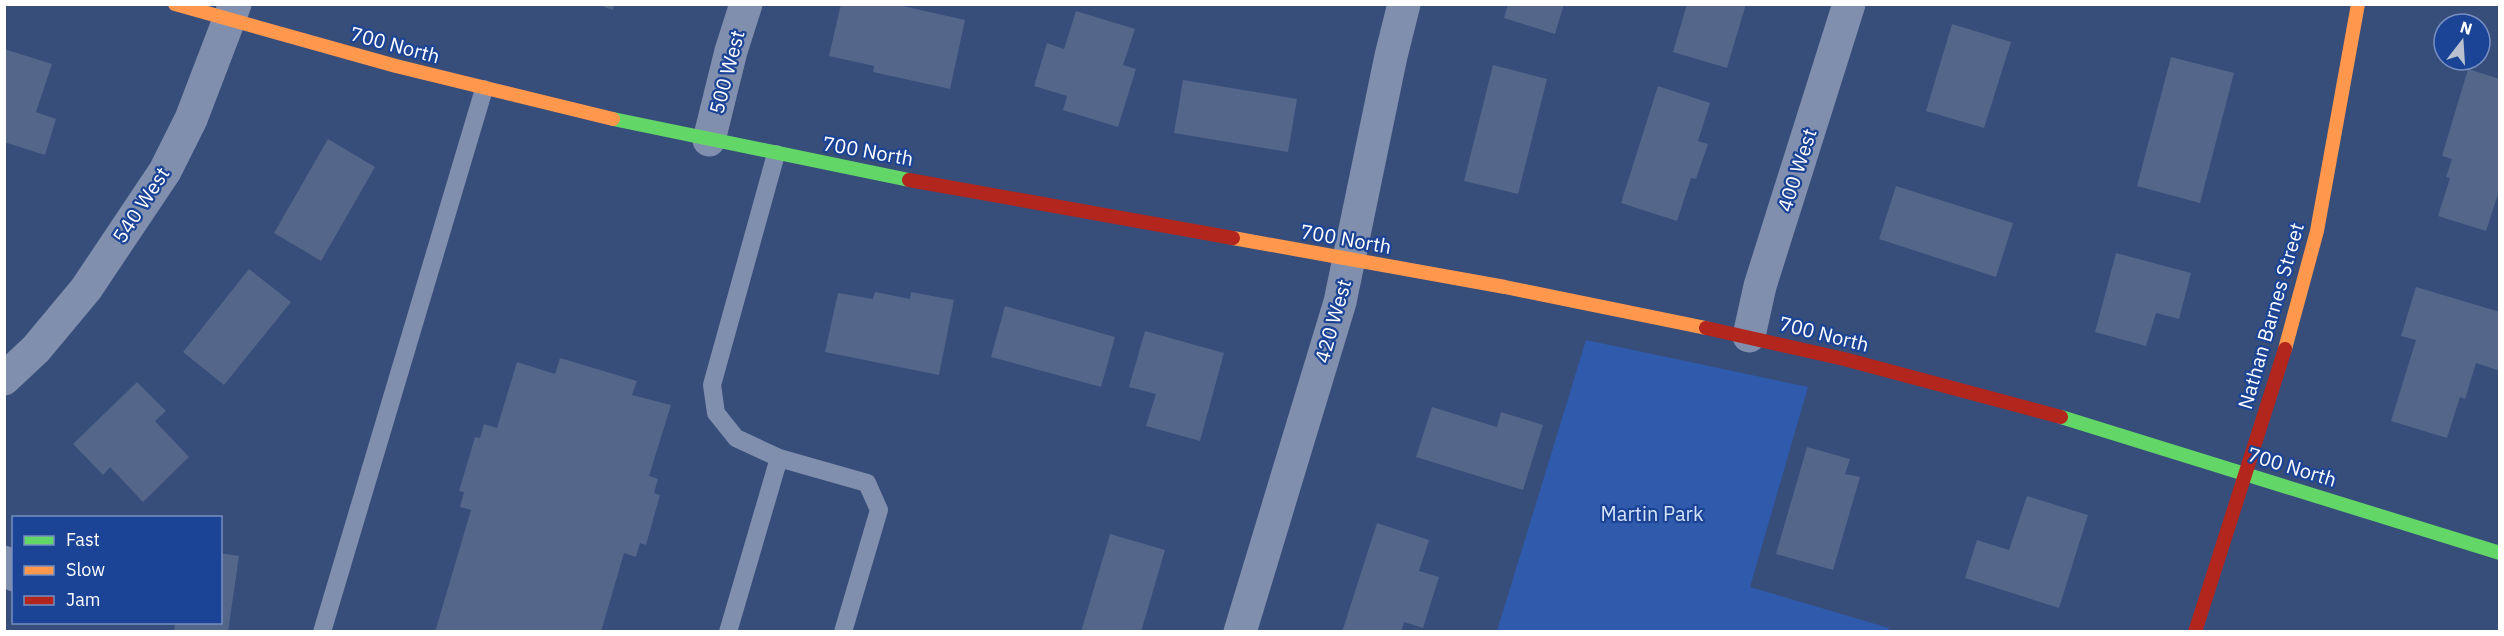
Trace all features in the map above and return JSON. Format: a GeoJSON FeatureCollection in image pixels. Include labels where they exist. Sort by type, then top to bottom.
{"type":"FeatureCollection","features":[{"type":"Feature","properties":{"kind":"street","name":"700 North"},"geometry":{"type":"LineString","coordinates":[[175,4],[232,12],[484,89],[709,141],[1613,308],[1749,336],[1986,395],[2499,553]]}},
{"type":"Feature","properties":{"kind":"street","name":"500 West"},"geometry":{"type":"LineString","coordinates":[[709,141],[731,51],[746,4]]}},
{"type":"Feature","properties":{"kind":"street","name":"420 West"},"geometry":{"type":"LineString","coordinates":[[1240,632],[1340,302],[1404,4]]}},
{"type":"Feature","properties":{"kind":"street","name":"400 West"},"geometry":{"type":"LineString","coordinates":[[1749,336],[1760,286],[1849,4]]}},
{"type":"Feature","properties":{"kind":"street","name":"Nathan Barnes Street"},"geometry":{"type":"LineString","coordinates":[[2195,632],[2310,261],[2358,4]]}},
{"type":"Feature","properties":{"kind":"street","name":"540 West"},"geometry":{"type":"LineString","coordinates":[[4,379],[36,349],[86,289],[165,171],[191,119],[232,12]]}},
{"type":"Feature","properties":{"kind":"lane"},"geometry":{"type":"LineString","coordinates":[[321,632],[484,89]]}},
{"type":"Feature","properties":{"kind":"lane"},"geometry":{"type":"LineString","coordinates":[[776,154],[712,385],[716,413],[736,438],[779,458],[867,483],[879,510],[843,632]]}},
{"type":"Feature","properties":{"kind":"lane"},"geometry":{"type":"LineString","coordinates":[[728,632],[779,458]]}},
{"type":"Feature","properties":{"kind":"green space","name":"Martin Park"},"geometry":{"type":"Polygon","coordinates":[[[1586,340],[1808,387],[1750,587],[1889,628],[1888,631],[1497,631],[1586,340]]]}},
{"type":"Feature","properties":{"kind":"building"},"geometry":{"type":"Polygon","coordinates":[[[596,4],[614,4],[613,10],[596,4]]]}},
{"type":"Feature","properties":{"kind":"building"},"geometry":{"type":"Polygon","coordinates":[[[841,4],[894,4],[965,20],[950,89],[873,72],[874,66],[829,56],[841,4]]]}},
{"type":"Feature","properties":{"kind":"building"},"geometry":{"type":"Polygon","coordinates":[[[1508,4],[1564,4],[1555,34],[1504,18],[1508,4]]]}},
{"type":"Feature","properties":{"kind":"building"},"geometry":{"type":"Polygon","coordinates":[[[1687,4],[1746,4],[1727,68],[1673,52],[1687,4]]]}},
{"type":"Feature","properties":{"kind":"building"},"geometry":{"type":"Polygon","coordinates":[[[1076,11],[1135,29],[1123,65],[1136,69],[1118,127],[1063,110],[1067,96],[1034,86],[1047,43],[1064,49],[1076,11]]]}},
{"type":"Feature","properties":{"kind":"building"},"geometry":{"type":"Polygon","coordinates":[[[1952,24],[2011,42],[1984,128],[1926,111],[1952,24]]]}},
{"type":"Feature","properties":{"kind":"building"},"geometry":{"type":"Polygon","coordinates":[[[4,49],[52,64],[36,112],[56,119],[45,155],[4,142],[4,49]]]}},
{"type":"Feature","properties":{"kind":"building"},"geometry":{"type":"Polygon","coordinates":[[[2171,57],[2234,73],[2200,203],[2137,186],[2171,57]]]}},
{"type":"Feature","properties":{"kind":"building"},"geometry":{"type":"Polygon","coordinates":[[[1493,65],[1547,79],[1518,194],[1464,181],[1493,65]]]}},
{"type":"Feature","properties":{"kind":"building"},"geometry":{"type":"Polygon","coordinates":[[[2467,72],[2478,72],[2500,79],[2500,188],[2486,231],[2438,216],[2450,178],[2446,177],[2452,159],[2442,156],[2467,72]]]}},
{"type":"Feature","properties":{"kind":"building"},"geometry":{"type":"Polygon","coordinates":[[[1183,80],[1297,99],[1288,152],[1174,133],[1183,80]]]}},
{"type":"Feature","properties":{"kind":"building"},"geometry":{"type":"Polygon","coordinates":[[[1658,86],[1710,103],[1698,141],[1708,144],[1696,179],[1691,178],[1677,221],[1621,203],[1658,86]]]}},
{"type":"Feature","properties":{"kind":"building"},"geometry":{"type":"Polygon","coordinates":[[[328,139],[375,167],[321,261],[274,233],[328,139]]]}},
{"type":"Feature","properties":{"kind":"building"},"geometry":{"type":"Polygon","coordinates":[[[1896,186],[2013,223],[1996,277],[1879,239],[1896,186]]]}},
{"type":"Feature","properties":{"kind":"building"},"geometry":{"type":"Polygon","coordinates":[[[2116,253],[2191,273],[2179,319],[2156,313],[2146,346],[2095,332],[2116,253]]]}},
{"type":"Feature","properties":{"kind":"building"},"geometry":{"type":"Polygon","coordinates":[[[249,269],[291,302],[224,385],[183,352],[249,269]]]}},
{"type":"Feature","properties":{"kind":"building"},"geometry":{"type":"Polygon","coordinates":[[[2416,287],[2500,312],[2500,371],[2476,363],[2465,399],[2460,397],[2447,438],[2391,421],[2416,340],[2401,336],[2416,287]]]}},
{"type":"Feature","properties":{"kind":"building"},"geometry":{"type":"Polygon","coordinates":[[[875,292],[910,299],[911,292],[954,300],[939,375],[825,352],[838,293],[873,299],[875,292]]]}},
{"type":"Feature","properties":{"kind":"building"},"geometry":{"type":"Polygon","coordinates":[[[1005,306],[1115,337],[1101,387],[991,357],[1005,306]]]}},
{"type":"Feature","properties":{"kind":"building"},"geometry":{"type":"Polygon","coordinates":[[[1145,331],[1224,353],[1200,441],[1146,426],[1156,394],[1129,387],[1145,331]]]}},
{"type":"Feature","properties":{"kind":"building"},"geometry":{"type":"Polygon","coordinates":[[[560,358],[637,381],[632,395],[671,405],[649,476],[658,479],[654,493],[660,495],[646,545],[640,543],[636,557],[624,553],[601,632],[435,632],[471,510],[460,507],[464,492],[459,491],[475,437],[480,438],[484,424],[497,428],[517,362],[555,374],[560,358]]]}},
{"type":"Feature","properties":{"kind":"building"},"geometry":{"type":"Polygon","coordinates":[[[137,382],[166,411],[155,421],[189,457],[143,502],[110,467],[103,475],[73,444],[137,382]]]}},
{"type":"Feature","properties":{"kind":"building"},"geometry":{"type":"Polygon","coordinates":[[[1432,407],[1497,427],[1501,412],[1543,425],[1523,490],[1416,457],[1432,407]]]}},
{"type":"Feature","properties":{"kind":"building"},"geometry":{"type":"Polygon","coordinates":[[[1807,447],[1850,459],[1845,474],[1860,477],[1833,570],[1776,554],[1807,447]]]}},
{"type":"Feature","properties":{"kind":"building"},"geometry":{"type":"Polygon","coordinates":[[[2027,496],[2088,515],[2059,608],[1965,578],[1977,540],[2009,550],[2027,496]]]}},
{"type":"Feature","properties":{"kind":"building"},"geometry":{"type":"Polygon","coordinates":[[[1377,523],[1429,540],[1419,571],[1439,577],[1423,628],[1404,622],[1401,632],[1342,632],[1377,523]]]}},
{"type":"Feature","properties":{"kind":"building"},"geometry":{"type":"Polygon","coordinates":[[[1110,534],[1165,550],[1141,632],[1081,632],[1110,534]]]}},
{"type":"Feature","properties":{"kind":"building"},"geometry":{"type":"Polygon","coordinates":[[[222,553],[239,556],[228,632],[174,632],[175,624],[222,624],[222,553]]]}},
{"type":"Feature","properties":{"kind":"traffic: fast"},"geometry":{"type":"LineString","coordinates":[[613,119],[909,180]]}},
{"type":"Feature","properties":{"kind":"traffic: fast"},"geometry":{"type":"LineString","coordinates":[[2061,417],[2500,553]]}},
{"type":"Feature","properties":{"kind":"traffic: slow"},"geometry":{"type":"LineString","coordinates":[[175,4],[396,66],[613,119]]}},
{"type":"Feature","properties":{"kind":"traffic: slow"},"geometry":{"type":"LineString","coordinates":[[2285,349],[2317,231],[2358,4]]}},
{"type":"Feature","properties":{"kind":"traffic: slow"},"geometry":{"type":"LineString","coordinates":[[1233,238],[1505,287],[1706,328]]}},
{"type":"Feature","properties":{"kind":"traffic: jam"},"geometry":{"type":"LineString","coordinates":[[909,180],[1233,238]]}},
{"type":"Feature","properties":{"kind":"traffic: jam"},"geometry":{"type":"LineString","coordinates":[[1706,328],[1844,359],[2061,417]]}},
{"type":"Feature","properties":{"kind":"traffic: jam"},"geometry":{"type":"LineString","coordinates":[[2195,632],[2285,349]]}}]}
